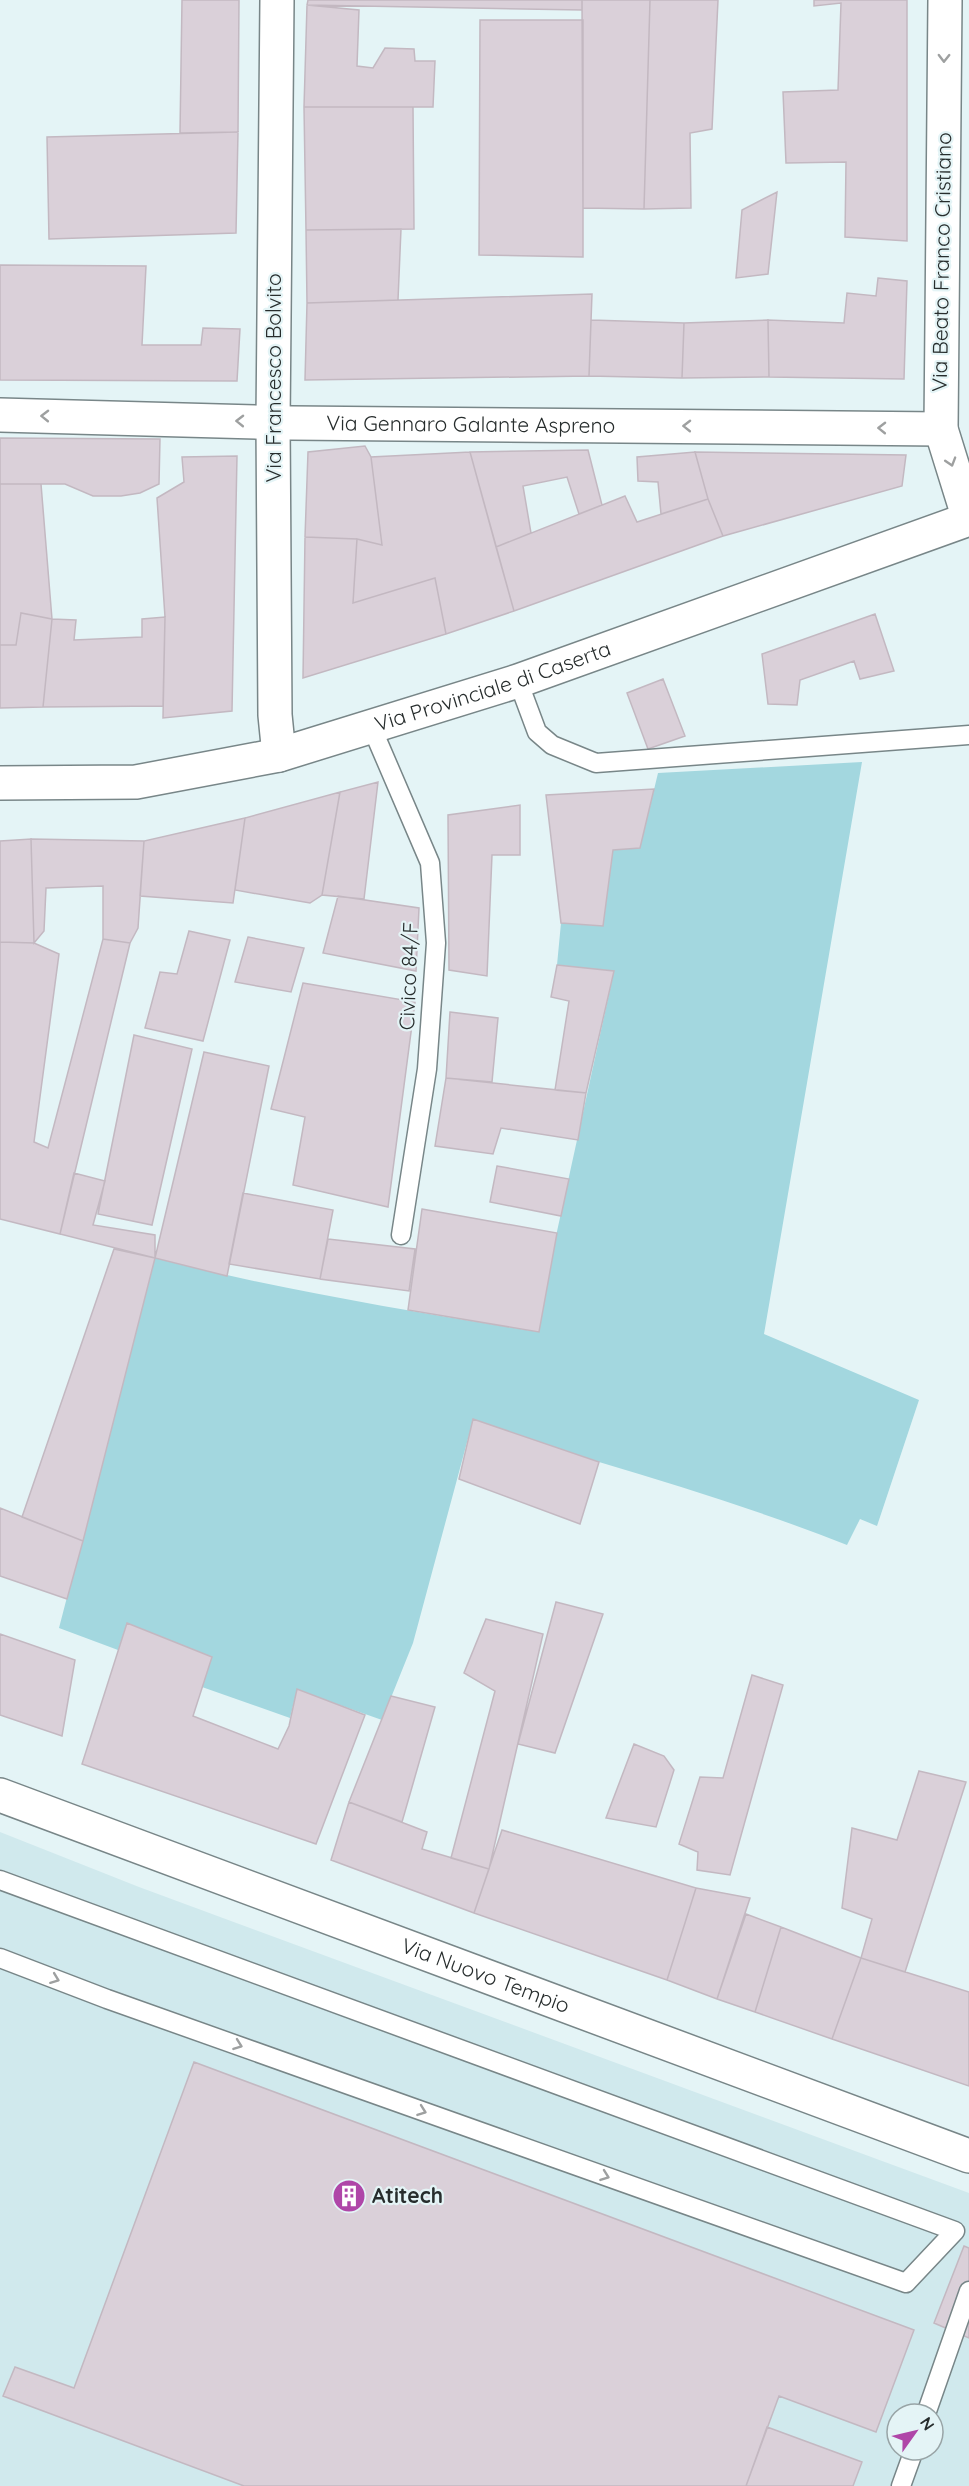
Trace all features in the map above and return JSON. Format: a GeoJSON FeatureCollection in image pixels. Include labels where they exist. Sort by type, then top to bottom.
{"type":"FeatureCollection","features":[{"type":"Feature","properties":{"kind":"street","name":"Via Francesco Bolvito"},"geometry":{"type":"LineString","coordinates":[[277,0],[273,422],[274,715],[279,755]]}},
{"type":"Feature","properties":{"kind":"street","name":"Via Beato Franco Cristiano"},"geometry":{"type":"LineString","coordinates":[[945,0],[941,429],[969,519]]}},
{"type":"Feature","properties":{"kind":"street","name":"Via Gennaro Galante Aspreno"},"geometry":{"type":"LineString","coordinates":[[0,415],[273,422],[941,429]]}},
{"type":"Feature","properties":{"kind":"street","name":"Via Provinciale di Caserta"},"geometry":{"type":"LineString","coordinates":[[0,783],[136,782],[279,755],[518,681],[969,519]]}},
{"type":"Feature","properties":{"kind":"street","name":"Via Nuovo Tempio"},"geometry":{"type":"LineString","coordinates":[[0,1795],[969,2156]]}},
{"type":"Feature","properties":{"kind":"lane"},"geometry":{"type":"LineString","coordinates":[[518,681],[537,732],[552,745],[596,763],[969,735]]}},
{"type":"Feature","properties":{"kind":"lane","name":"Civico 84/F"},"geometry":{"type":"LineString","coordinates":[[372,728],[430,863],[436,943],[427,1069],[401,1235]]}},
{"type":"Feature","properties":{"kind":"lane"},"geometry":{"type":"LineString","coordinates":[[0,1880],[962,2228],[906,2283],[107,1999],[0,1958]]}},
{"type":"Feature","properties":{"kind":"lane"},"geometry":{"type":"LineString","coordinates":[[930,2402],[969,2291]]}},
{"type":"Feature","properties":{"kind":"lane"},"geometry":{"type":"LineString","coordinates":[[901,2486],[910,2462]]}},
{"type":"Feature","properties":{"kind":"shaded area"},"geometry":{"type":"Polygon","coordinates":[[[862,762],[764,1334],[919,1400],[877,1526],[860,1519],[847,1545],[724,1501],[473,1420],[413,1643],[382,1720],[297,1690],[290,1718],[202,1687],[127,1623],[118,1650],[59,1628],[155,1258],[298,1290],[539,1332],[556,1236],[614,971],[557,965],[561,923],[603,926],[613,850],[640,848],[658,773],[862,762]]]}},
{"type":"Feature","properties":{"kind":"shaded area"},"geometry":{"type":"Polygon","coordinates":[[[0,1832],[139,1887],[969,2193],[969,2486],[0,2486],[0,1832]]]}},
{"type":"Feature","properties":{"kind":"building"},"geometry":{"type":"Polygon","coordinates":[[[182,0],[239,0],[238,132],[180,133],[182,0]]]}},
{"type":"Feature","properties":{"kind":"building"},"geometry":{"type":"Polygon","coordinates":[[[308,0],[582,0],[582,10],[307,5],[308,0]]]}},
{"type":"Feature","properties":{"kind":"building"},"geometry":{"type":"Polygon","coordinates":[[[582,0],[650,0],[644,209],[583,208],[582,0]]]}},
{"type":"Feature","properties":{"kind":"building"},"geometry":{"type":"Polygon","coordinates":[[[650,0],[718,0],[712,129],[690,133],[691,208],[644,209],[650,0]]]}},
{"type":"Feature","properties":{"kind":"building"},"geometry":{"type":"Polygon","coordinates":[[[814,0],[907,0],[907,241],[845,237],[846,162],[786,163],[783,92],[838,90],[841,3],[814,6],[814,0]]]}},
{"type":"Feature","properties":{"kind":"building"},"geometry":{"type":"Polygon","coordinates":[[[307,5],[359,10],[357,66],[373,68],[385,48],[414,49],[415,61],[435,61],[433,107],[304,107],[307,5]]]}},
{"type":"Feature","properties":{"kind":"building"},"geometry":{"type":"Polygon","coordinates":[[[480,20],[583,20],[583,257],[479,255],[480,20]]]}},
{"type":"Feature","properties":{"kind":"building"},"geometry":{"type":"Polygon","coordinates":[[[304,107],[413,107],[414,229],[306,230],[304,107]]]}},
{"type":"Feature","properties":{"kind":"building"},"geometry":{"type":"Polygon","coordinates":[[[238,132],[236,233],[49,239],[47,137],[238,132]]]}},
{"type":"Feature","properties":{"kind":"building"},"geometry":{"type":"Polygon","coordinates":[[[777,192],[768,274],[736,278],[742,210],[777,192]]]}},
{"type":"Feature","properties":{"kind":"building"},"geometry":{"type":"Polygon","coordinates":[[[401,229],[398,300],[307,303],[306,230],[401,229]]]}},
{"type":"Feature","properties":{"kind":"building"},"geometry":{"type":"Polygon","coordinates":[[[0,265],[146,266],[142,345],[201,345],[203,328],[240,329],[237,381],[0,380],[0,265]]]}},
{"type":"Feature","properties":{"kind":"building"},"geometry":{"type":"Polygon","coordinates":[[[878,278],[907,281],[904,379],[769,377],[768,320],[844,323],[847,293],[876,296],[878,278]]]}},
{"type":"Feature","properties":{"kind":"building"},"geometry":{"type":"Polygon","coordinates":[[[592,294],[589,376],[305,380],[307,303],[592,294]]]}},
{"type":"Feature","properties":{"kind":"building"},"geometry":{"type":"Polygon","coordinates":[[[591,320],[684,323],[682,378],[589,376],[591,320]]]}},
{"type":"Feature","properties":{"kind":"building"},"geometry":{"type":"Polygon","coordinates":[[[768,320],[769,377],[682,378],[684,323],[768,320]]]}},
{"type":"Feature","properties":{"kind":"building"},"geometry":{"type":"Polygon","coordinates":[[[0,438],[160,439],[159,484],[140,493],[93,496],[65,484],[0,484],[0,438]]]}},
{"type":"Feature","properties":{"kind":"building"},"geometry":{"type":"Polygon","coordinates":[[[365,446],[371,457],[382,545],[357,539],[305,537],[308,452],[365,446]]]}},
{"type":"Feature","properties":{"kind":"building"},"geometry":{"type":"Polygon","coordinates":[[[588,450],[602,505],[579,514],[567,477],[523,486],[531,533],[496,547],[470,452],[588,450]]]}},
{"type":"Feature","properties":{"kind":"building"},"geometry":{"type":"Polygon","coordinates":[[[470,452],[514,611],[446,634],[435,578],[353,603],[357,539],[382,545],[371,457],[470,452]]]}},
{"type":"Feature","properties":{"kind":"building"},"geometry":{"type":"Polygon","coordinates":[[[695,452],[906,455],[902,486],[723,536],[708,499],[695,452]]]}},
{"type":"Feature","properties":{"kind":"building"},"geometry":{"type":"Polygon","coordinates":[[[695,452],[708,499],[661,514],[658,482],[638,481],[637,457],[695,452]]]}},
{"type":"Feature","properties":{"kind":"building"},"geometry":{"type":"Polygon","coordinates":[[[237,456],[232,711],[163,718],[165,617],[157,498],[184,482],[182,457],[237,456]]]}},
{"type":"Feature","properties":{"kind":"building"},"geometry":{"type":"Polygon","coordinates":[[[0,484],[41,484],[52,619],[21,613],[16,645],[0,645],[0,484]]]}},
{"type":"Feature","properties":{"kind":"building"},"geometry":{"type":"Polygon","coordinates":[[[625,496],[637,522],[708,499],[723,536],[514,611],[496,547],[625,496]]]}},
{"type":"Feature","properties":{"kind":"building"},"geometry":{"type":"Polygon","coordinates":[[[305,537],[357,539],[353,603],[435,578],[446,634],[303,678],[305,537]]]}},
{"type":"Feature","properties":{"kind":"building"},"geometry":{"type":"Polygon","coordinates":[[[21,613],[52,619],[43,707],[0,708],[0,645],[16,645],[21,613]]]}},
{"type":"Feature","properties":{"kind":"building"},"geometry":{"type":"Polygon","coordinates":[[[875,614],[894,671],[860,679],[854,661],[800,680],[797,705],[768,704],[762,654],[875,614]]]}},
{"type":"Feature","properties":{"kind":"building"},"geometry":{"type":"Polygon","coordinates":[[[165,617],[163,706],[43,707],[52,619],[76,620],[74,640],[142,637],[142,619],[165,617]]]}},
{"type":"Feature","properties":{"kind":"building"},"geometry":{"type":"Polygon","coordinates":[[[663,679],[685,736],[648,749],[627,693],[663,679]]]}},
{"type":"Feature","properties":{"kind":"building"},"geometry":{"type":"Polygon","coordinates":[[[378,782],[364,899],[322,895],[340,792],[378,782]]]}},
{"type":"Feature","properties":{"kind":"building"},"geometry":{"type":"Polygon","coordinates":[[[654,789],[640,848],[613,850],[603,926],[561,923],[546,795],[654,789]]]}},
{"type":"Feature","properties":{"kind":"building"},"geometry":{"type":"Polygon","coordinates":[[[340,792],[322,895],[310,903],[235,890],[245,818],[340,792]]]}},
{"type":"Feature","properties":{"kind":"building"},"geometry":{"type":"Polygon","coordinates":[[[520,805],[520,855],[492,855],[487,976],[449,970],[448,815],[520,805]]]}},
{"type":"Feature","properties":{"kind":"building"},"geometry":{"type":"Polygon","coordinates":[[[245,818],[233,903],[140,896],[144,841],[245,818]]]}},
{"type":"Feature","properties":{"kind":"building"},"geometry":{"type":"Polygon","coordinates":[[[31,839],[34,943],[0,942],[0,841],[31,839]]]}},
{"type":"Feature","properties":{"kind":"building"},"geometry":{"type":"Polygon","coordinates":[[[31,839],[144,841],[138,928],[130,943],[103,939],[103,886],[46,888],[44,931],[34,943],[31,839]]]}},
{"type":"Feature","properties":{"kind":"building"},"geometry":{"type":"Polygon","coordinates":[[[338,896],[419,908],[416,971],[323,953],[338,896]]]}},
{"type":"Feature","properties":{"kind":"building"},"geometry":{"type":"Polygon","coordinates":[[[189,931],[230,940],[203,1041],[145,1028],[160,972],[177,974],[189,931]]]}},
{"type":"Feature","properties":{"kind":"building"},"geometry":{"type":"Polygon","coordinates":[[[248,937],[304,948],[291,992],[235,982],[248,937]]]}},
{"type":"Feature","properties":{"kind":"building"},"geometry":{"type":"Polygon","coordinates":[[[103,939],[130,943],[60,1234],[0,1219],[0,942],[34,943],[59,954],[34,1142],[48,1148],[103,939]]]}},
{"type":"Feature","properties":{"kind":"building"},"geometry":{"type":"Polygon","coordinates":[[[557,965],[614,971],[586,1093],[555,1090],[569,1001],[551,997],[557,965]]]}},
{"type":"Feature","properties":{"kind":"building"},"geometry":{"type":"Polygon","coordinates":[[[303,983],[415,1002],[388,1207],[293,1185],[305,1117],[271,1109],[303,983]]]}},
{"type":"Feature","properties":{"kind":"building"},"geometry":{"type":"Polygon","coordinates":[[[450,1012],[498,1018],[492,1082],[446,1078],[450,1012]]]}},
{"type":"Feature","properties":{"kind":"building"},"geometry":{"type":"Polygon","coordinates":[[[134,1035],[192,1049],[152,1225],[98,1214],[134,1035]]]}},
{"type":"Feature","properties":{"kind":"building"},"geometry":{"type":"Polygon","coordinates":[[[204,1052],[269,1066],[227,1276],[155,1258],[204,1052]]]}},
{"type":"Feature","properties":{"kind":"building"},"geometry":{"type":"Polygon","coordinates":[[[446,1078],[586,1093],[578,1140],[501,1128],[493,1154],[435,1146],[446,1078]]]}},
{"type":"Feature","properties":{"kind":"building"},"geometry":{"type":"Polygon","coordinates":[[[497,1166],[569,1179],[561,1216],[490,1202],[497,1166]]]}},
{"type":"Feature","properties":{"kind":"building"},"geometry":{"type":"Polygon","coordinates":[[[74,1173],[105,1181],[93,1225],[155,1235],[155,1258],[60,1234],[74,1173]]]}},
{"type":"Feature","properties":{"kind":"building"},"geometry":{"type":"Polygon","coordinates":[[[243,1193],[333,1210],[320,1279],[229,1264],[243,1193]]]}},
{"type":"Feature","properties":{"kind":"building"},"geometry":{"type":"Polygon","coordinates":[[[422,1209],[557,1233],[539,1332],[408,1310],[422,1209]]]}},
{"type":"Feature","properties":{"kind":"building"},"geometry":{"type":"Polygon","coordinates":[[[328,1239],[415,1249],[409,1291],[320,1279],[328,1239]]]}},
{"type":"Feature","properties":{"kind":"building"},"geometry":{"type":"Polygon","coordinates":[[[114,1249],[155,1258],[83,1541],[22,1517],[114,1249]]]}},
{"type":"Feature","properties":{"kind":"building"},"geometry":{"type":"Polygon","coordinates":[[[473,1419],[599,1462],[580,1524],[459,1479],[473,1419]]]}},
{"type":"Feature","properties":{"kind":"building"},"geometry":{"type":"Polygon","coordinates":[[[0,1508],[83,1541],[67,1599],[0,1576],[0,1508]]]}},
{"type":"Feature","properties":{"kind":"building"},"geometry":{"type":"Polygon","coordinates":[[[556,1602],[603,1614],[555,1753],[518,1744],[556,1602]]]}},
{"type":"Feature","properties":{"kind":"building"},"geometry":{"type":"Polygon","coordinates":[[[486,1619],[543,1634],[489,1869],[451,1858],[495,1691],[464,1673],[486,1619]]]}},
{"type":"Feature","properties":{"kind":"building"},"geometry":{"type":"Polygon","coordinates":[[[127,1623],[212,1657],[193,1716],[278,1749],[289,1726],[297,1689],[365,1715],[316,1844],[82,1764],[127,1623]]]}},
{"type":"Feature","properties":{"kind":"building"},"geometry":{"type":"Polygon","coordinates":[[[0,1634],[75,1660],[62,1736],[0,1715],[0,1634]]]}},
{"type":"Feature","properties":{"kind":"building"},"geometry":{"type":"Polygon","coordinates":[[[752,1675],[783,1685],[730,1875],[697,1870],[698,1852],[679,1844],[700,1777],[723,1778],[752,1675]]]}},
{"type":"Feature","properties":{"kind":"building"},"geometry":{"type":"Polygon","coordinates":[[[391,1696],[435,1707],[402,1822],[349,1802],[391,1696]]]}},
{"type":"Feature","properties":{"kind":"building"},"geometry":{"type":"Polygon","coordinates":[[[634,1744],[664,1756],[674,1770],[656,1827],[606,1818],[634,1744]]]}},
{"type":"Feature","properties":{"kind":"building"},"geometry":{"type":"Polygon","coordinates":[[[919,1771],[966,1782],[905,1972],[861,1958],[872,1919],[842,1908],[852,1828],[897,1840],[919,1771]]]}},
{"type":"Feature","properties":{"kind":"building"},"geometry":{"type":"Polygon","coordinates":[[[349,1802],[427,1832],[422,1849],[489,1869],[474,1913],[331,1860],[349,1802]]]}},
{"type":"Feature","properties":{"kind":"building"},"geometry":{"type":"Polygon","coordinates":[[[502,1830],[696,1888],[667,1980],[474,1913],[502,1830]]]}},
{"type":"Feature","properties":{"kind":"building"},"geometry":{"type":"Polygon","coordinates":[[[696,1888],[750,1898],[717,1999],[667,1980],[696,1888]]]}},
{"type":"Feature","properties":{"kind":"building"},"geometry":{"type":"Polygon","coordinates":[[[746,1914],[781,1927],[755,2012],[717,1999],[746,1914]]]}},
{"type":"Feature","properties":{"kind":"building"},"geometry":{"type":"Polygon","coordinates":[[[781,1927],[861,1958],[832,2039],[755,2012],[781,1927]]]}},
{"type":"Feature","properties":{"kind":"building"},"geometry":{"type":"Polygon","coordinates":[[[861,1958],[969,1992],[969,2086],[832,2039],[861,1958]]]}},
{"type":"Feature","properties":{"kind":"building","name":"Atitech"},"geometry":{"type":"Polygon","coordinates":[[[194,2062],[914,2330],[887,2402],[885,2402],[876,2432],[779,2396],[746,2486],[244,2486],[3,2396],[15,2367],[74,2388],[194,2062]]]}},
{"type":"Feature","properties":{"kind":"building"},"geometry":{"type":"Polygon","coordinates":[[[964,2246],[969,2248],[969,2338],[934,2323],[964,2246]]]}},
{"type":"Feature","properties":{"kind":"building"},"geometry":{"type":"Polygon","coordinates":[[[767,2427],[862,2462],[853,2486],[746,2486],[767,2427]]]}},
{"type":"Feature","properties":{"kind":"place","name":"Atitech"},"geometry":{"type":"Point","coordinates":[349,2196]}}]}
